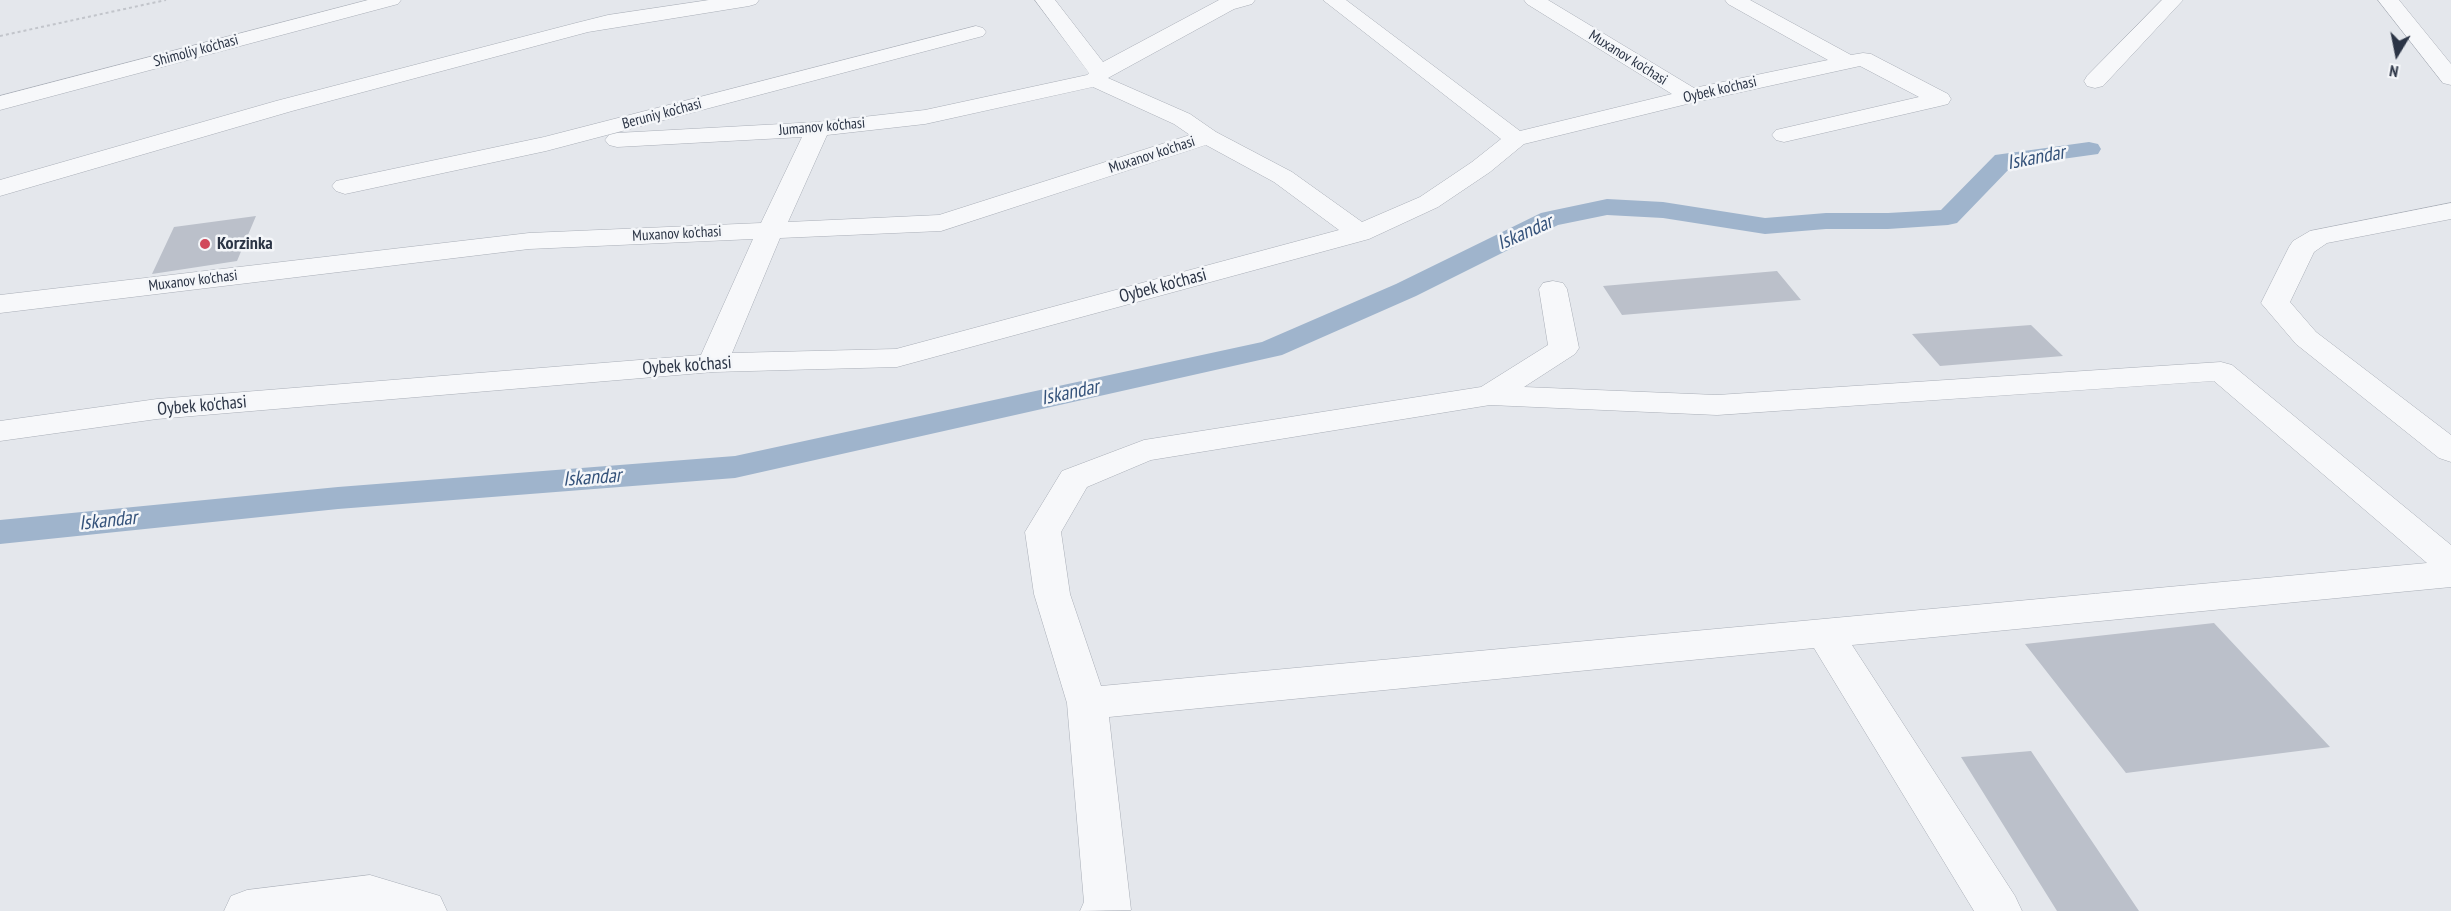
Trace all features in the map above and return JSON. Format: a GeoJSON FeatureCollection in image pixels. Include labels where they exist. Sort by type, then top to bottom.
{"type":"FeatureCollection","features":[{"type":"Feature","properties":{"kind":"street","name":"Shimoliy ko‘chasi"},"geometry":{"type":"LineString","coordinates":[[0,103],[392,0]]}},
{"type":"Feature","properties":{"kind":"street"},"geometry":{"type":"LineString","coordinates":[[0,188],[284,106],[583,27],[608,21],[749,0]]}},
{"type":"Feature","properties":{"kind":"street"},"geometry":{"type":"LineString","coordinates":[[1045,0],[1098,76]]}},
{"type":"Feature","properties":{"kind":"street","name":"Jumanov ko‘chasi"},"geometry":{"type":"LineString","coordinates":[[546,144],[818,129],[925,117],[1098,76],[1227,4],[1245,0]]}},
{"type":"Feature","properties":{"kind":"street"},"geometry":{"type":"LineString","coordinates":[[1333,0],[1516,139]]}},
{"type":"Feature","properties":{"kind":"street","name":"Muxanov ko'chasi"},"geometry":{"type":"LineString","coordinates":[[1534,0],[1690,96]]}},
{"type":"Feature","properties":{"kind":"street"},"geometry":{"type":"LineString","coordinates":[[1735,0],[1847,62]]}},
{"type":"Feature","properties":{"kind":"street"},"geometry":{"type":"LineString","coordinates":[[2095,81],[2173,0]]}},
{"type":"Feature","properties":{"kind":"street"},"geometry":{"type":"LineString","coordinates":[[2388,0],[2451,78]]}},
{"type":"Feature","properties":{"kind":"street","name":"Beruniy ko‘chasi"},"geometry":{"type":"LineString","coordinates":[[345,186],[546,144],[976,32]]}},
{"type":"Feature","properties":{"kind":"street","name":"Oybek ko'chasi"},"geometry":{"type":"LineString","coordinates":[[0,431],[157,409],[713,363],[897,358],[1359,233],[1429,202],[1481,167],[1516,139],[1690,96],[1863,60],[1940,99],[1784,135]]}},
{"type":"Feature","properties":{"kind":"street","name":"Muxanov ko'chasi"},"geometry":{"type":"LineString","coordinates":[[1098,76],[1182,119],[1208,137]]}},
{"type":"Feature","properties":{"kind":"street"},"geometry":{"type":"LineString","coordinates":[[713,363],[771,229],[818,129]]}},
{"type":"Feature","properties":{"kind":"street"},"geometry":{"type":"LineString","coordinates":[[1208,137],[1283,177],[1359,233]]}},
{"type":"Feature","properties":{"kind":"street","name":"Muxanov ko'chasi"},"geometry":{"type":"LineString","coordinates":[[0,304],[529,241],[941,222],[1208,137]]}},
{"type":"Feature","properties":{"kind":"street"},"geometry":{"type":"LineString","coordinates":[[2451,211],[2319,237],[2304,247],[2275,303],[2307,338],[2451,451]]}},
{"type":"Feature","properties":{"kind":"street"},"geometry":{"type":"LineString","coordinates":[[1490,394],[1564,348],[1553,289]]}},
{"type":"Feature","properties":{"kind":"street"},"geometry":{"type":"LineString","coordinates":[[1103,911],[1108,910],[1087,703],[1052,594],[1043,532],[1074,479],[1144,451],[1490,394],[1717,405],[2221,371],[2451,564]]}},
{"type":"Feature","properties":{"kind":"street"},"geometry":{"type":"LineString","coordinates":[[1087,703],[2451,574]]}},
{"type":"Feature","properties":{"kind":"street"},"geometry":{"type":"LineString","coordinates":[[1824,633],[1999,911]]}},
{"type":"Feature","properties":{"kind":"street"},"geometry":{"type":"LineString","coordinates":[[247,911],[370,895],[423,911]]}},
{"type":"Feature","properties":{"kind":"path"},"geometry":{"type":"LineString","coordinates":[[0,36],[166,0]]}},
{"type":"Feature","properties":{"kind":"building","name":"Korzinka"},"geometry":{"type":"Polygon","coordinates":[[[256,216],[237,261],[152,274],[174,227],[256,216]]]}},
{"type":"Feature","properties":{"kind":"building"},"geometry":{"type":"Polygon","coordinates":[[[1777,271],[1801,300],[1622,315],[1603,286],[1777,271]]]}},
{"type":"Feature","properties":{"kind":"building"},"geometry":{"type":"Polygon","coordinates":[[[2031,325],[2063,356],[1940,366],[1912,334],[2031,325]]]}},
{"type":"Feature","properties":{"kind":"building"},"geometry":{"type":"Polygon","coordinates":[[[2214,623],[2330,747],[2126,773],[2025,644],[2214,623]]]}},
{"type":"Feature","properties":{"kind":"building"},"geometry":{"type":"Polygon","coordinates":[[[2031,751],[2139,911],[2057,911],[1961,757],[2031,751]]]}},
{"type":"Feature","properties":{"kind":"waterway","name":"Iskandar"},"geometry":{"type":"LineString","coordinates":[[0,532],[338,498],[735,467],[1271,349],[1406,290],[1550,219],[1607,207],[1663,210],[1765,226],[1826,221],[1888,221],[1948,217],[2004,160],[2089,149]]}},
{"type":"Feature","properties":{"kind":"place","name":"Korzinka"},"geometry":{"type":"Point","coordinates":[205,244]}}]}
